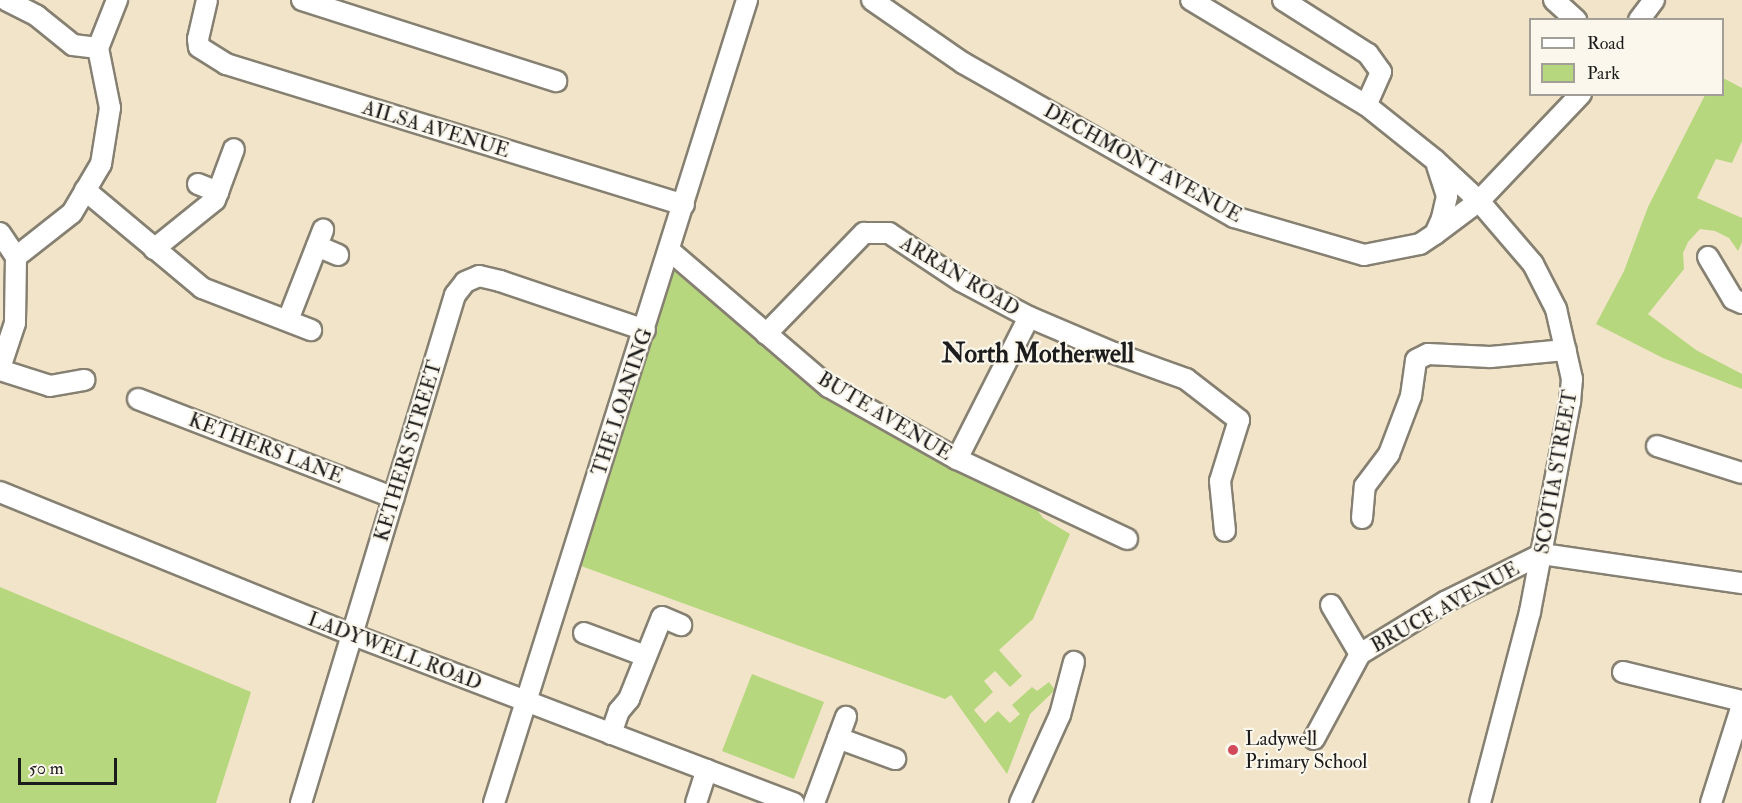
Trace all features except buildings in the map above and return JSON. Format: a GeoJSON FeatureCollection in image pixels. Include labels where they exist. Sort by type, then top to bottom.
{"type":"FeatureCollection","features":[{"type":"Feature","properties":{"kind":"street"},"geometry":{"type":"LineString","coordinates":[[6,0],[38,16],[73,45],[98,48]]}},
{"type":"Feature","properties":{"kind":"street"},"geometry":{"type":"LineString","coordinates":[[16,257],[72,213],[100,164],[110,108],[98,48],[117,0]]}},
{"type":"Feature","properties":{"kind":"street","name":"AILSA AVENUE"},"geometry":{"type":"LineString","coordinates":[[207,0],[198,39],[199,47],[226,64],[684,205]]}},
{"type":"Feature","properties":{"kind":"street"},"geometry":{"type":"LineString","coordinates":[[302,0],[556,81]]}},
{"type":"Feature","properties":{"kind":"street","name":"THE LOANING"},"geometry":{"type":"LineString","coordinates":[[494,803],[645,330],[747,0]]}},
{"type":"Feature","properties":{"kind":"street","name":"DECHMONT AVENUE"},"geometry":{"type":"LineString","coordinates":[[872,0],[963,63],[1234,217],[1364,255],[1420,244],[1435,234],[1479,201],[1579,96]]}},
{"type":"Feature","properties":{"kind":"street","name":"SCOTIA STREET"},"geometry":{"type":"LineString","coordinates":[[1191,0],[1366,105],[1435,160],[1479,201],[1533,264],[1556,309],[1572,379],[1570,402],[1530,612],[1480,803]]}},
{"type":"Feature","properties":{"kind":"street"},"geometry":{"type":"LineString","coordinates":[[1283,0],[1368,54],[1381,72],[1366,105]]}},
{"type":"Feature","properties":{"kind":"street"},"geometry":{"type":"LineString","coordinates":[[1554,0],[1574,18]]}},
{"type":"Feature","properties":{"kind":"street"},"geometry":{"type":"LineString","coordinates":[[1640,18],[1654,0]]}},
{"type":"Feature","properties":{"kind":"street"},"geometry":{"type":"LineString","coordinates":[[154,249],[215,200],[234,149]]}},
{"type":"Feature","properties":{"kind":"street"},"geometry":{"type":"LineString","coordinates":[[1435,160],[1444,181],[1446,196],[1442,218],[1435,234]]}},
{"type":"Feature","properties":{"kind":"street"},"geometry":{"type":"LineString","coordinates":[[198,184],[218,192]]}},
{"type":"Feature","properties":{"kind":"street"},"geometry":{"type":"LineString","coordinates":[[86,190],[202,288],[311,330]]}},
{"type":"Feature","properties":{"kind":"street","name":"ARRAN ROAD"},"geometry":{"type":"LineString","coordinates":[[766,334],[864,232],[889,233],[961,281],[1029,316],[1114,353],[1186,379],[1239,420],[1220,482],[1225,531]]}},
{"type":"Feature","properties":{"kind":"street"},"geometry":{"type":"LineString","coordinates":[[0,233],[16,257],[15,324],[0,369],[50,386],[84,380]]}},
{"type":"Feature","properties":{"kind":"street"},"geometry":{"type":"LineString","coordinates":[[288,320],[320,238],[338,255]]}},
{"type":"Feature","properties":{"kind":"street","name":"BUTE AVENUE"},"geometry":{"type":"LineString","coordinates":[[669,250],[829,387],[957,459],[1127,539]]}},
{"type":"Feature","properties":{"kind":"street"},"geometry":{"type":"LineString","coordinates":[[1708,257],[1733,299],[1742,303]]}},
{"type":"Feature","properties":{"kind":"street","name":"KETHERS STREET"},"geometry":{"type":"LineString","coordinates":[[301,803],[455,295],[465,282],[479,276],[645,330]]}},
{"type":"Feature","properties":{"kind":"street"},"geometry":{"type":"LineString","coordinates":[[957,459],[1029,316]]}},
{"type":"Feature","properties":{"kind":"street"},"geometry":{"type":"LineString","coordinates":[[1362,518],[1365,486],[1389,454],[1411,396],[1416,360],[1428,354],[1490,357],[1566,350]]}},
{"type":"Feature","properties":{"kind":"street","name":"KETHERS LANE"},"geometry":{"type":"LineString","coordinates":[[138,399],[394,498]]}},
{"type":"Feature","properties":{"kind":"street"},"geometry":{"type":"LineString","coordinates":[[1657,446],[1742,473]]}},
{"type":"Feature","properties":{"kind":"street","name":"LADYWELL ROAD"},"geometry":{"type":"LineString","coordinates":[[0,492],[353,635],[794,803]]}},
{"type":"Feature","properties":{"kind":"street","name":"BRUCE AVENUE"},"geometry":{"type":"LineString","coordinates":[[1314,739],[1360,654],[1446,602],[1542,554],[1742,583]]}},
{"type":"Feature","properties":{"kind":"street","name":"BRUCE AVENUE"},"geometry":{"type":"LineString","coordinates":[[1331,605],[1360,654]]}},
{"type":"Feature","properties":{"kind":"street"},"geometry":{"type":"LineString","coordinates":[[611,734],[662,617],[681,625]]}},
{"type":"Feature","properties":{"kind":"street"},"geometry":{"type":"LineString","coordinates":[[584,633],[646,656]]}},
{"type":"Feature","properties":{"kind":"street"},"geometry":{"type":"LineString","coordinates":[[1020,803],[1060,715],[1074,663]]}},
{"type":"Feature","properties":{"kind":"street"},"geometry":{"type":"LineString","coordinates":[[1623,672],[1742,703],[1711,803]]}},
{"type":"Feature","properties":{"kind":"street"},"geometry":{"type":"LineString","coordinates":[[814,803],[846,717]]}},
{"type":"Feature","properties":{"kind":"street"},"geometry":{"type":"LineString","coordinates":[[838,738],[895,759]]}},
{"type":"Feature","properties":{"kind":"street"},"geometry":{"type":"LineString","coordinates":[[696,803],[707,770]]}},
{"type":"Feature","properties":{"kind":"green space"},"geometry":{"type":"Polygon","coordinates":[[[1724,79],[1742,88],[1742,141],[1732,163],[1716,159],[1697,198],[1742,218],[1742,242],[1738,251],[1729,238],[1715,231],[1700,229],[1688,242],[1683,253],[1684,269],[1648,314],[1696,350],[1742,374],[1742,389],[1663,358],[1596,324],[1624,271],[1648,207],[1704,96],[1724,96],[1724,79]]]}},
{"type":"Feature","properties":{"kind":"green space"},"geometry":{"type":"Polygon","coordinates":[[[675,271],[684,274],[780,355],[1026,494],[1043,518],[1070,534],[1033,619],[999,650],[1022,676],[1010,687],[995,671],[984,681],[993,692],[974,710],[985,723],[998,711],[1010,723],[1020,714],[1012,705],[1032,687],[1037,691],[1049,682],[1055,690],[1030,714],[1007,774],[951,695],[945,699],[581,566],[667,279],[675,271]]]}},
{"type":"Feature","properties":{"kind":"green space"},"geometry":{"type":"Polygon","coordinates":[[[0,587],[251,692],[216,803],[0,803],[0,587]]]}},
{"type":"Feature","properties":{"kind":"green space"},"geometry":{"type":"Polygon","coordinates":[[[752,674],[824,702],[794,779],[722,751],[752,674]]]}},
{"type":"Feature","properties":{"kind":"place","name":"Ladywell Primary School"},"geometry":{"type":"Point","coordinates":[1233,750]}},
{"type":"Feature","properties":{"kind":"district","name":"North Motherwell"},"geometry":{"type":"Point","coordinates":[1038,355]}}]}
